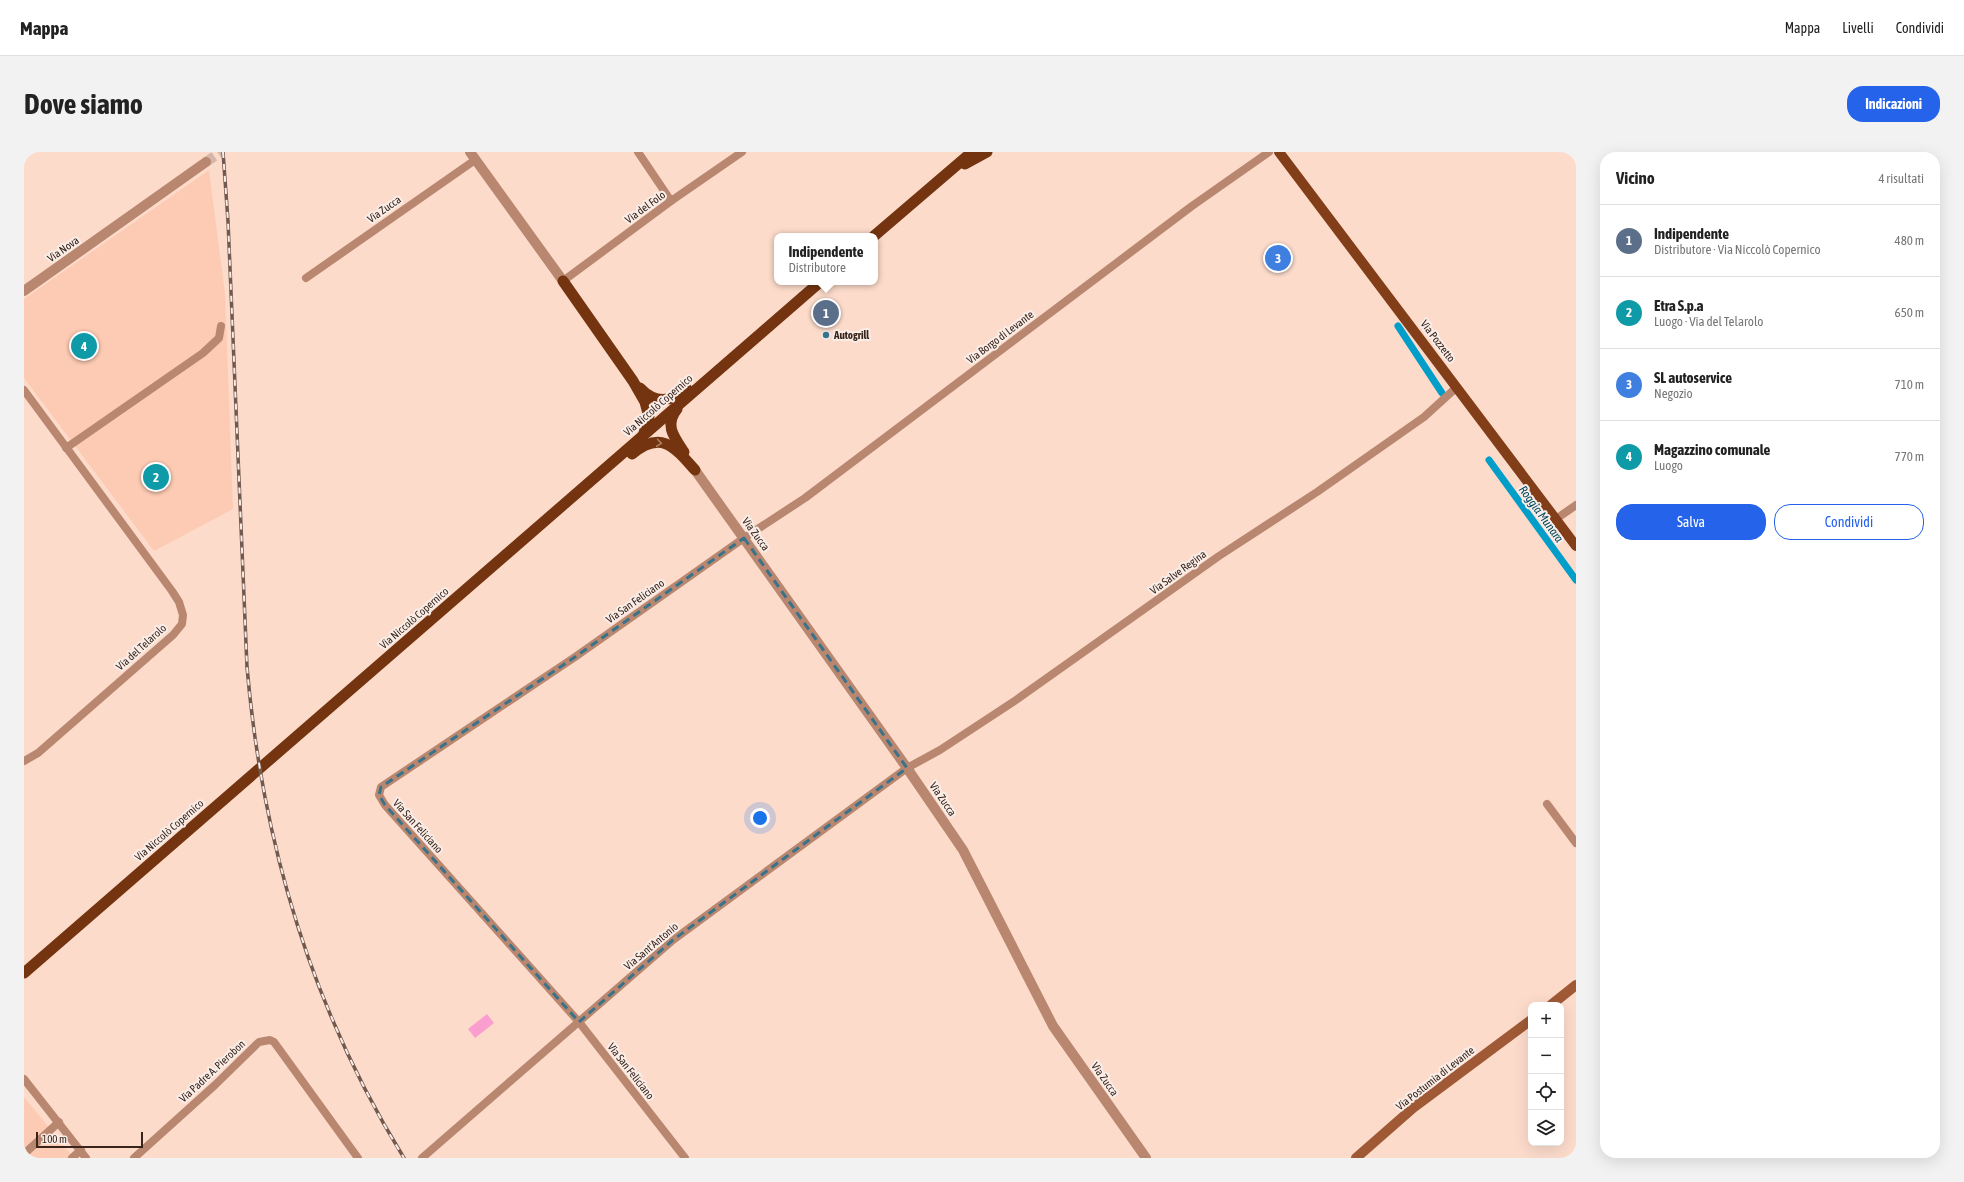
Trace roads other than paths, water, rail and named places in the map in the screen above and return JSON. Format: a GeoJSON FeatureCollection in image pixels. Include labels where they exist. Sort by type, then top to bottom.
{"type":"FeatureCollection","features":[{"type":"Feature","properties":{"kind":"highway"},"geometry":{"type":"LineString","coordinates":[[923,193],[962,152]]}},
{"type":"Feature","properties":{"kind":"highway"},"geometry":{"type":"LineString","coordinates":[[877,233],[972,152]]}},
{"type":"Feature","properties":{"kind":"highway"},"geometry":{"type":"LineString","coordinates":[[923,193],[986,152]]}},
{"type":"Feature","properties":{"kind":"highway"},"geometry":{"type":"LineString","coordinates":[[563,281],[633,381],[649,412],[649,422],[642,437]]}},
{"type":"Feature","properties":{"kind":"highway","name":"Via Niccolò Copernico"},"geometry":{"type":"LineString","coordinates":[[24,973],[817,285]]}},
{"type":"Feature","properties":{"kind":"highway"},"geometry":{"type":"LineString","coordinates":[[633,381],[651,398],[667,400],[681,395],[710,370],[738,353]]}},
{"type":"Feature","properties":{"kind":"highway"},"geometry":{"type":"LineString","coordinates":[[682,402],[671,419],[670,429],[695,470]]}},
{"type":"Feature","properties":{"kind":"highway"},"geometry":{"type":"LineString","coordinates":[[580,491],[609,474],[646,443],[659,441],[673,447],[680,452],[695,470]]}},
{"type":"Feature","properties":{"kind":"main road","name":"Via Pozzetto"},"geometry":{"type":"LineString","coordinates":[[1279,152],[1576,546]]}},
{"type":"Feature","properties":{"kind":"main road"},"geometry":{"type":"LineString","coordinates":[[1555,1002],[1576,985]]}},
{"type":"Feature","properties":{"kind":"main road","name":"Via Postumia di Levante"},"geometry":{"type":"LineString","coordinates":[[1356,1158],[1413,1108],[1528,1022]]}},
{"type":"Feature","properties":{"kind":"street"},"geometry":{"type":"LineString","coordinates":[[638,152],[671,201]]}},
{"type":"Feature","properties":{"kind":"street","name":"Via del Folo"},"geometry":{"type":"LineString","coordinates":[[563,281],[671,201],[742,152]]}},
{"type":"Feature","properties":{"kind":"street","name":"Via Borgo di Levante"},"geometry":{"type":"LineString","coordinates":[[744,538],[805,498],[1192,206],[1269,152]]}},
{"type":"Feature","properties":{"kind":"street","name":"Via Zucca"},"geometry":{"type":"LineString","coordinates":[[306,278],[473,156],[563,281]]}},
{"type":"Feature","properties":{"kind":"street","name":"Via Nova"},"geometry":{"type":"LineString","coordinates":[[24,291],[206,162]]}},
{"type":"Feature","properties":{"kind":"street"},"geometry":{"type":"LineString","coordinates":[[66,448],[203,353],[219,338],[221,326]]}},
{"type":"Feature","properties":{"kind":"street","name":"Via Salve Regina"},"geometry":{"type":"LineString","coordinates":[[907,768],[940,750],[1016,700],[1220,556],[1317,492],[1424,417],[1457,387]]}},
{"type":"Feature","properties":{"kind":"street","name":"Via del Telarolo"},"geometry":{"type":"LineString","coordinates":[[24,390],[172,591],[179,602],[183,615],[182,624],[157,650],[38,753],[24,761]]}},
{"type":"Feature","properties":{"kind":"street","name":"Via Zucca"},"geometry":{"type":"LineString","coordinates":[[695,470],[907,768],[963,850],[1053,1026],[1146,1158]]}},
{"type":"Feature","properties":{"kind":"street"},"geometry":{"type":"LineString","coordinates":[[1556,520],[1576,505]]}},
{"type":"Feature","properties":{"kind":"street","name":"Via San Feliciano"},"geometry":{"type":"LineString","coordinates":[[685,1158],[579,1022],[384,805],[379,795],[381,787],[403,771],[575,657],[744,538]]}},
{"type":"Feature","properties":{"kind":"street","name":"Via Sant'Antonio"},"geometry":{"type":"LineString","coordinates":[[422,1158],[673,940],[907,768]]}},
{"type":"Feature","properties":{"kind":"street"},"geometry":{"type":"LineString","coordinates":[[1547,804],[1576,843]]}},
{"type":"Feature","properties":{"kind":"street","name":"Via Padre A. Pierobon"},"geometry":{"type":"LineString","coordinates":[[134,1158],[215,1085],[259,1042],[270,1040],[274,1042],[358,1158]]}},
{"type":"Feature","properties":{"kind":"street"},"geometry":{"type":"LineString","coordinates":[[24,1079],[86,1158]]}},
{"type":"Feature","properties":{"kind":"street"},"geometry":{"type":"LineString","coordinates":[[24,1154],[59,1122]]}},
{"type":"Feature","properties":{"kind":"street"},"geometry":{"type":"LineString","coordinates":[[72,1158],[81,1150]]}},
{"type":"Feature","properties":{"kind":"waterway","name":"Roggia Munara"},"geometry":{"type":"LineString","coordinates":[[1398,326],[1442,393]]}},
{"type":"Feature","properties":{"kind":"waterway","name":"Roggia Munara"},"geometry":{"type":"LineString","coordinates":[[1489,460],[1576,580]]}},
{"type":"Feature","properties":{"kind":"tunnel"},"geometry":{"type":"LineString","coordinates":[[206,162],[221,152]]}},
{"type":"Feature","properties":{"kind":"railway"},"geometry":{"type":"LineString","coordinates":[[223,152],[228,221],[247,667],[254,732],[265,796],[279,860],[297,922],[318,983],[343,1043],[371,1101],[404,1158]]}},
{"type":"Feature","properties":{"kind":"place","name":"SL autoservice"},"geometry":{"type":"Point","coordinates":[1278,258]}},
{"type":"Feature","properties":{"kind":"place","name":"Indipendente"},"geometry":{"type":"Point","coordinates":[826,313]}},
{"type":"Feature","properties":{"kind":"place","name":"Autogrill"},"geometry":{"type":"Point","coordinates":[826,335]}},
{"type":"Feature","properties":{"kind":"place","name":"Magazzino comunale"},"geometry":{"type":"Point","coordinates":[84,346]}},
{"type":"Feature","properties":{"kind":"place","name":"Etra S.p.a"},"geometry":{"type":"Point","coordinates":[156,477]}}]}
